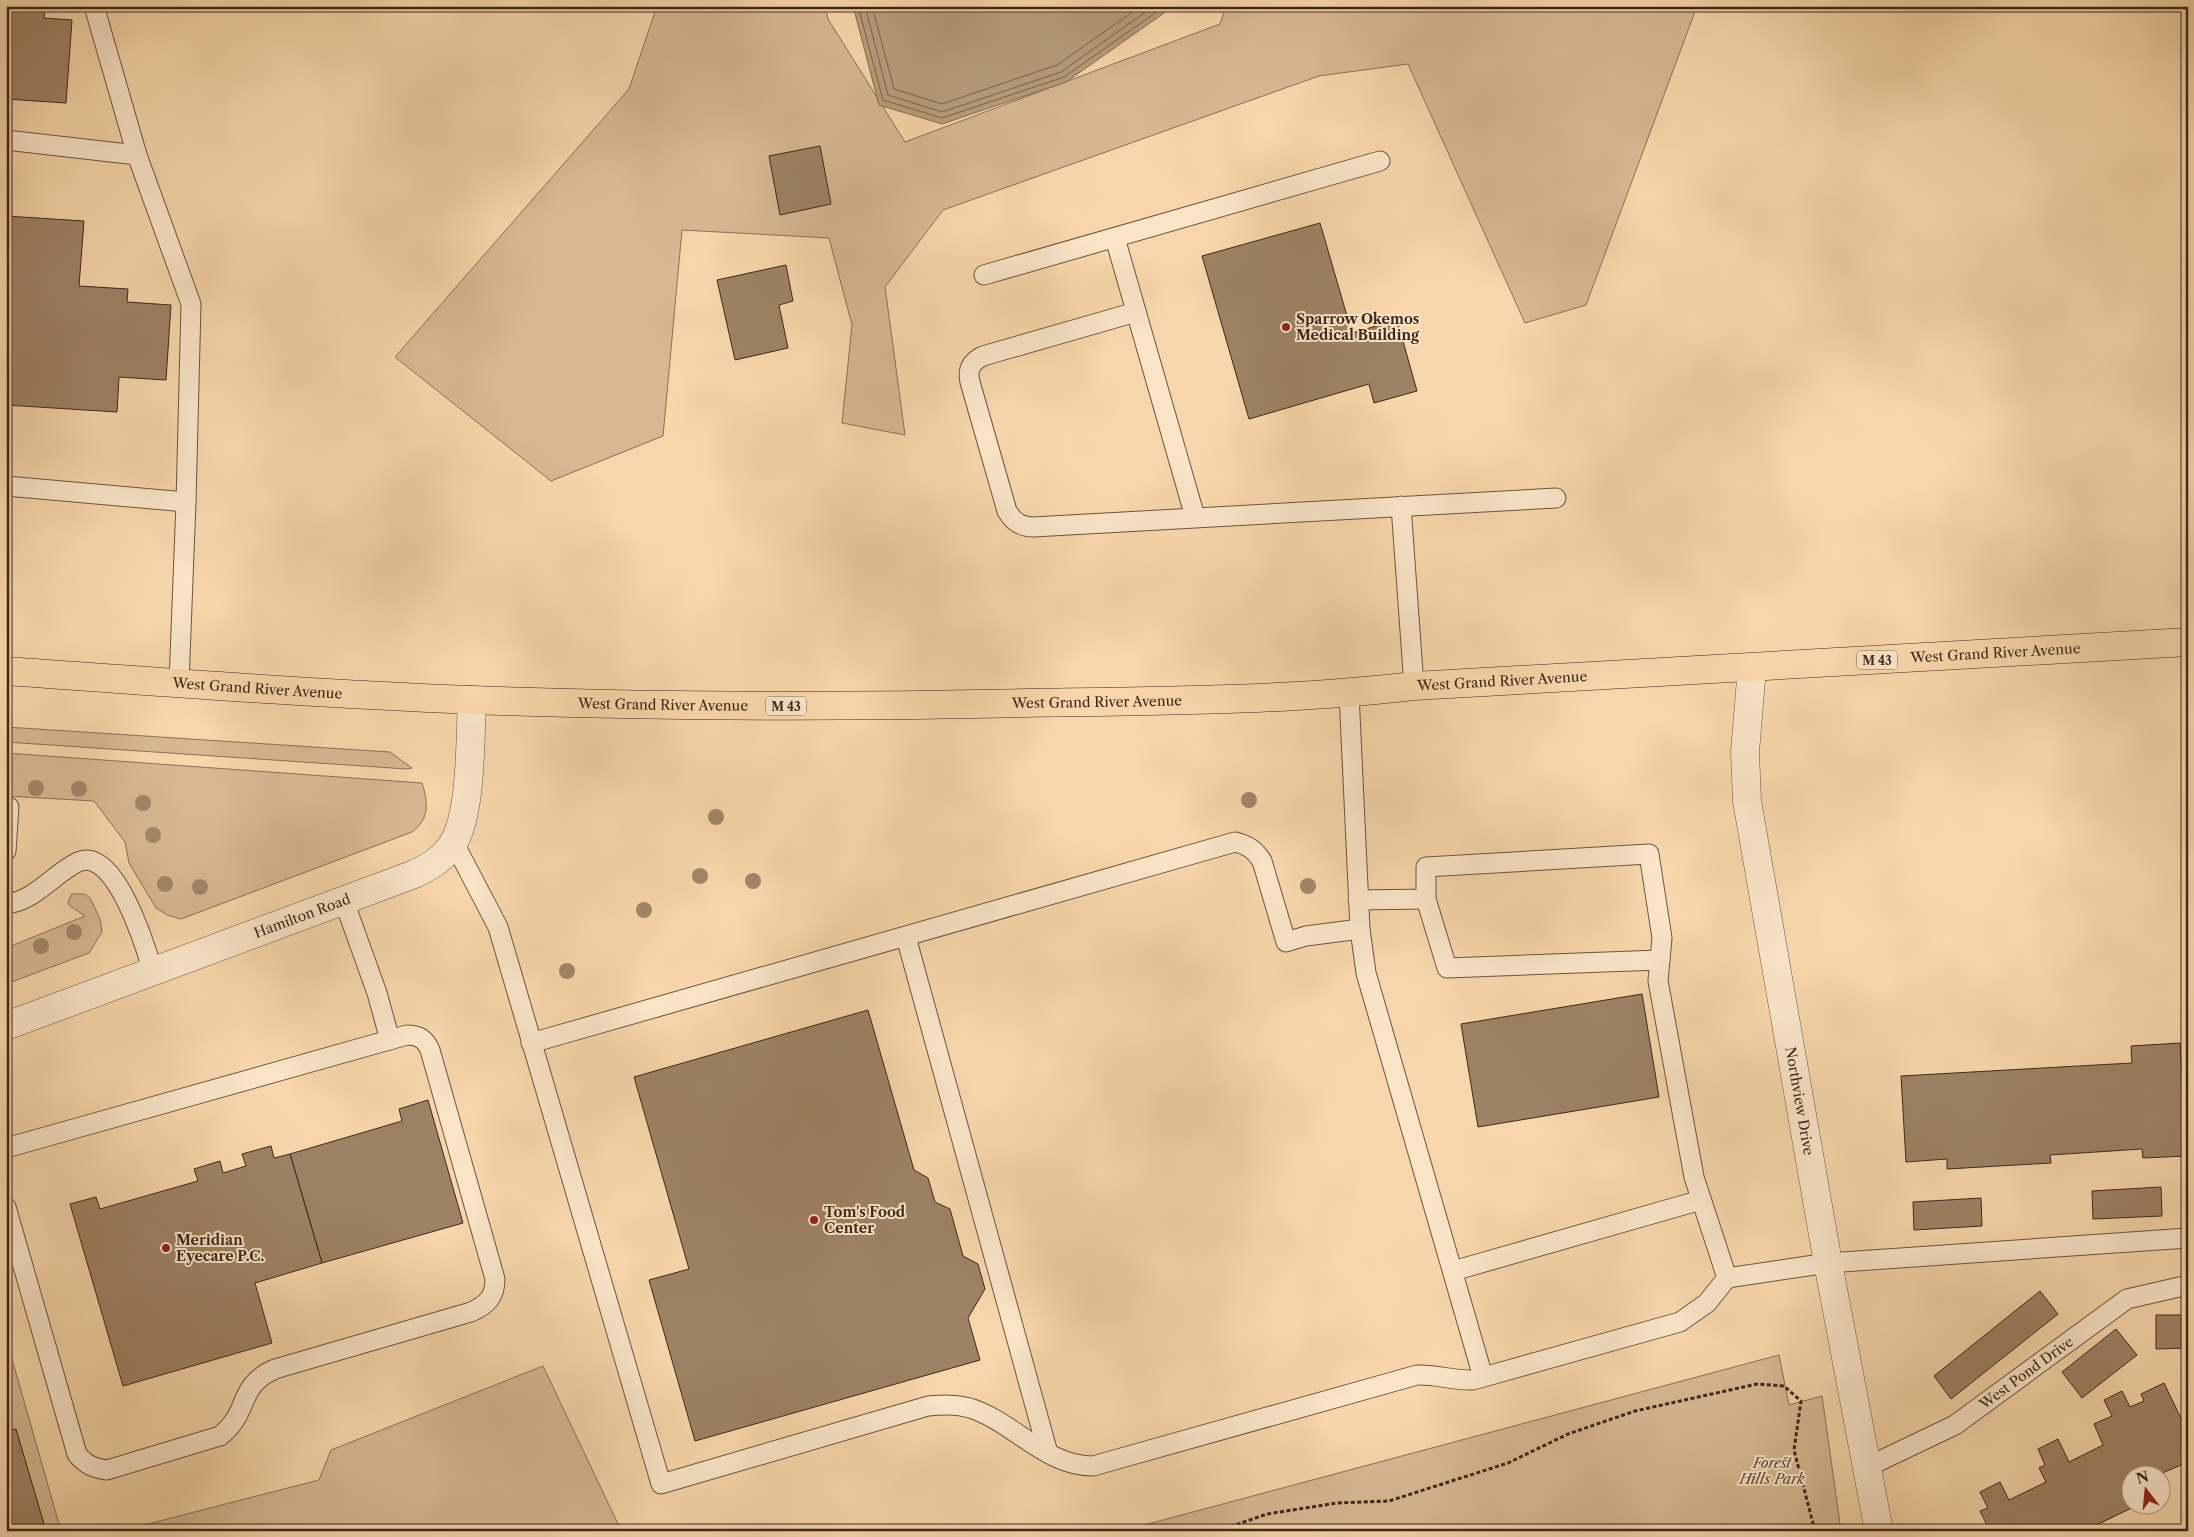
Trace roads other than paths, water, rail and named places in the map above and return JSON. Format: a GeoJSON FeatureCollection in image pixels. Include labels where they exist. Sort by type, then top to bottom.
{"type":"FeatureCollection","features":[{"type":"Feature","properties":{"kind":"main road","name":"West Grand River Avenue"},"geometry":{"type":"LineString","coordinates":[[6,671],[472,700],[733,706],[896,705],[1223,699],[1349,693],[1414,686],[2188,642]]}},
{"type":"Feature","properties":{"kind":"street","name":"Northview Drive"},"geometry":{"type":"LineString","coordinates":[[1752,668],[1745,752],[1747,801],[1828,1263],[1878,1531]]}},
{"type":"Feature","properties":{"kind":"street","name":"Hamilton Road"},"geometry":{"type":"LineString","coordinates":[[6,1026],[344,901],[426,869],[438,861],[454,843],[464,815],[472,700]]}},
{"type":"Feature","properties":{"kind":"lane"},"geometry":{"type":"LineString","coordinates":[[94,6],[137,155],[191,304],[179,683]]}},
{"type":"Feature","properties":{"kind":"lane"},"geometry":{"type":"LineString","coordinates":[[6,140],[137,155]]}},
{"type":"Feature","properties":{"kind":"lane"},"geometry":{"type":"LineString","coordinates":[[984,275],[1380,161]]}},
{"type":"Feature","properties":{"kind":"lane"},"geometry":{"type":"LineString","coordinates":[[1115,238],[1196,517]]}},
{"type":"Feature","properties":{"kind":"lane"},"geometry":{"type":"LineString","coordinates":[[1136,312],[983,356],[971,365],[968,373],[970,382],[1002,493],[1011,518],[1025,527],[1556,498]]}},
{"type":"Feature","properties":{"kind":"lane"},"geometry":{"type":"LineString","coordinates":[[6,486],[186,502]]}},
{"type":"Feature","properties":{"kind":"lane"},"geometry":{"type":"LineString","coordinates":[[1401,506],[1414,686]]}},
{"type":"Feature","properties":{"kind":"lane"},"geometry":{"type":"LineString","coordinates":[[1349,693],[1358,900],[1366,973],[1454,1271],[1483,1378]]}},
{"type":"Feature","properties":{"kind":"lane"},"geometry":{"type":"LineString","coordinates":[[6,807],[9,807],[6,851]]}},
{"type":"Feature","properties":{"kind":"lane"},"geometry":{"type":"LineString","coordinates":[[531,1044],[1235,842],[1245,844],[1255,851],[1262,861],[1286,942],[1306,936],[1360,929]]}},
{"type":"Feature","properties":{"kind":"lane"},"geometry":{"type":"LineString","coordinates":[[454,843],[498,927],[661,1484],[928,1406],[948,1405],[980,1412],[1062,1462],[1078,1466],[1093,1466],[1417,1375],[1436,1375],[1464,1380],[1483,1378],[1680,1322],[1707,1303],[1727,1278],[1828,1263],[2188,1238]]}},
{"type":"Feature","properties":{"kind":"lane"},"geometry":{"type":"LineString","coordinates":[[1660,960],[1447,968],[1426,899],[1426,867],[1650,854],[1662,938],[1660,960],[1658,981],[1694,1177],[1727,1278]]}},
{"type":"Feature","properties":{"kind":"lane"},"geometry":{"type":"LineString","coordinates":[[6,904],[26,897],[79,862],[93,861],[101,864],[111,874],[128,905],[143,938],[153,972]]}},
{"type":"Feature","properties":{"kind":"lane"},"geometry":{"type":"LineString","coordinates":[[1358,900],[1426,899]]}},
{"type":"Feature","properties":{"kind":"lane"},"geometry":{"type":"LineString","coordinates":[[344,901],[377,993],[390,1040]]}},
{"type":"Feature","properties":{"kind":"lane"},"geometry":{"type":"LineString","coordinates":[[906,937],[1048,1453]]}},
{"type":"Feature","properties":{"kind":"lane"},"geometry":{"type":"LineString","coordinates":[[6,1148],[408,1035],[415,1035],[427,1043],[430,1050],[495,1279],[492,1297],[483,1307],[275,1368],[264,1374],[247,1392],[239,1416],[231,1427],[220,1436],[107,1470],[95,1468],[84,1462],[77,1454],[6,1207]]}},
{"type":"Feature","properties":{"kind":"lane"},"geometry":{"type":"LineString","coordinates":[[1454,1271],[1701,1200]]}},
{"type":"Feature","properties":{"kind":"lane","name":"West Pond Drive"},"geometry":{"type":"LineString","coordinates":[[1867,1467],[1955,1426],[2127,1299],[2188,1285]]}},
{"type":"Feature","properties":{"kind":"water"},"geometry":{"type":"Polygon","coordinates":[[[853,6],[1174,6],[1066,82],[942,124],[879,105],[853,6]]]}},
{"type":"Feature","properties":{"kind":"place","name":"Sparrow Okemos Medical Building"},"geometry":{"type":"Point","coordinates":[1286,327]}},
{"type":"Feature","properties":{"kind":"place","name":"Tom's Food Center"},"geometry":{"type":"Point","coordinates":[814,1220]}},
{"type":"Feature","properties":{"kind":"place","name":"Meridian Eyecare P.C."},"geometry":{"type":"Point","coordinates":[166,1248]}},
{"type":"Feature","properties":{"kind":"park label","name":"Forest Hills Park"},"geometry":{"type":"Point","coordinates":[1772,1472]}}]}
